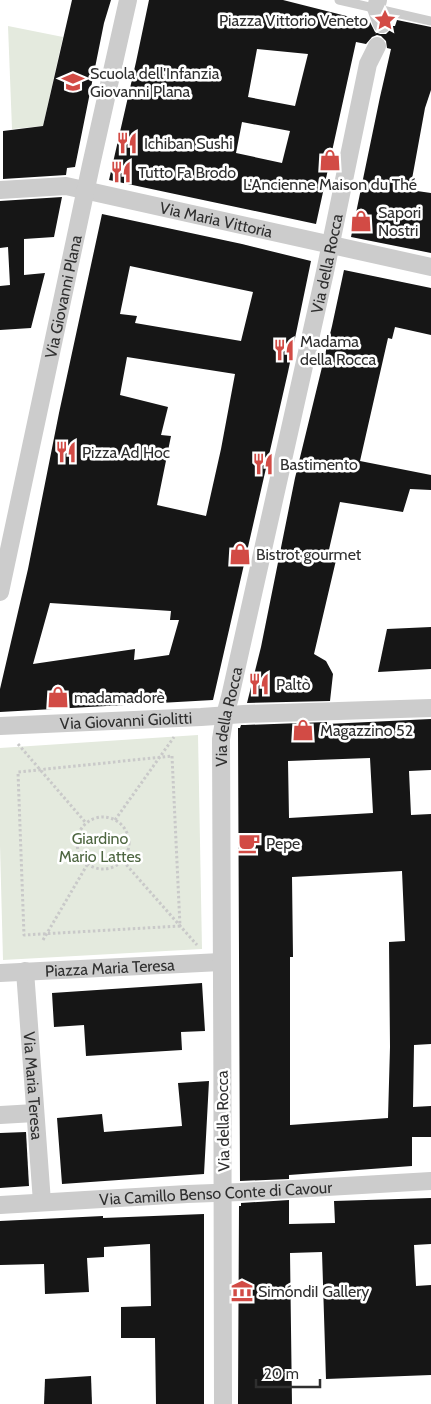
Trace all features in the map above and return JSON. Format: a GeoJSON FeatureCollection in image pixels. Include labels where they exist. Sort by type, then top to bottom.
{"type":"FeatureCollection","features":[{"type":"Feature","properties":{"kind":"street","name":"Via Giovanni Plana"},"geometry":{"type":"LineString","coordinates":[[0,592],[85,190],[128,0]]}},
{"type":"Feature","properties":{"kind":"street","name":"Via della Rocca"},"geometry":{"type":"LineString","coordinates":[[223,1404],[224,1193],[221,739],[306,359],[368,64],[378,46]]}},
{"type":"Feature","properties":{"kind":"street","name":"Via Maria Vittoria"},"geometry":{"type":"LineString","coordinates":[[0,190],[66,186],[431,267]]}},
{"type":"Feature","properties":{"kind":"street","name":"Via Giovanni Giolitti"},"geometry":{"type":"LineString","coordinates":[[0,726],[225,715],[431,708]]}},
{"type":"Feature","properties":{"kind":"street","name":"Piazza Maria Teresa"},"geometry":{"type":"LineString","coordinates":[[0,973],[221,962]]}},
{"type":"Feature","properties":{"kind":"street","name":"Via Maria Teresa"},"geometry":{"type":"LineString","coordinates":[[25,971],[42,1202]]}},
{"type":"Feature","properties":{"kind":"street"},"geometry":{"type":"LineString","coordinates":[[0,1115],[35,1113]]}},
{"type":"Feature","properties":{"kind":"street","name":"Via Camillo Benso Conte di Cavour"},"geometry":{"type":"LineString","coordinates":[[0,1204],[431,1180]]}},
{"type":"Feature","properties":{"kind":"lane"},"geometry":{"type":"LineString","coordinates":[[339,0],[379,11],[431,21]]}},
{"type":"Feature","properties":{"kind":"path"},"geometry":{"type":"LineString","coordinates":[[115,820],[177,732]]}},
{"type":"Feature","properties":{"kind":"path"},"geometry":{"type":"LineString","coordinates":[[15,741],[86,823]]}},
{"type":"Feature","properties":{"kind":"path"},"geometry":{"type":"LineString","coordinates":[[172,756],[180,926],[24,935],[18,772],[172,756]]}},
{"type":"Feature","properties":{"kind":"path"},"geometry":{"type":"LineString","coordinates":[[102,817],[115,820],[125,829],[129,837],[128,854],[116,866],[100,870],[92,868],[84,863],[79,856],[77,839],[80,830],[93,818],[102,817]]}},
{"type":"Feature","properties":{"kind":"path"},"geometry":{"type":"LineString","coordinates":[[123,861],[199,947]]}},
{"type":"Feature","properties":{"kind":"path"},"geometry":{"type":"LineString","coordinates":[[43,940],[88,864]]}},
{"type":"Feature","properties":{"kind":"green space"},"geometry":{"type":"Polygon","coordinates":[[[8,26],[63,37],[43,126],[12,129],[8,26]]]}},
{"type":"Feature","properties":{"kind":"green space","name":"Giardino Mario Lattes"},"geometry":{"type":"Polygon","coordinates":[[[198,735],[202,949],[3,960],[0,748],[198,735]]]}},
{"type":"Feature","properties":{"kind":"building","name":"Scuola dell'Infanzia Giovanni Plana"},"geometry":{"type":"Polygon","coordinates":[[[72,0],[111,0],[104,23],[75,167],[67,168],[66,175],[3,179],[3,131],[43,126],[72,0]]]}},
{"type":"Feature","properties":{"kind":"building"},"geometry":{"type":"Polygon","coordinates":[[[149,0],[283,0],[370,22],[375,32],[380,34],[386,34],[392,26],[395,26],[397,20],[431,27],[431,90],[425,108],[410,190],[431,193],[431,253],[351,237],[391,49],[387,48],[386,41],[381,36],[372,37],[366,44],[356,42],[316,224],[109,180],[149,0]],[[257,49],[248,97],[295,106],[308,54],[257,49]],[[242,122],[236,153],[282,163],[290,131],[242,122]]]}},
{"type":"Feature","properties":{"kind":"building"},"geometry":{"type":"Polygon","coordinates":[[[62,197],[54,237],[24,239],[24,275],[45,273],[31,328],[0,330],[0,286],[10,285],[8,247],[0,248],[0,201],[62,197]]]}},
{"type":"Feature","properties":{"kind":"building"},"geometry":{"type":"Polygon","coordinates":[[[102,214],[311,261],[288,372],[213,700],[0,712],[0,689],[28,569],[102,214]],[[130,266],[120,314],[137,316],[135,323],[241,341],[253,292],[130,266]],[[127,357],[120,395],[168,407],[161,435],[171,436],[157,505],[206,516],[235,374],[127,357]],[[50,603],[33,664],[135,649],[134,660],[169,655],[179,620],[170,620],[171,611],[50,603]]]}},
{"type":"Feature","properties":{"kind":"building"},"geometry":{"type":"Polygon","coordinates":[[[344,270],[431,288],[431,335],[395,327],[392,339],[388,338],[360,461],[431,475],[431,490],[410,489],[403,512],[340,502],[328,554],[337,556],[314,654],[326,661],[333,674],[330,701],[247,703],[261,647],[295,478],[344,270]]]}},
{"type":"Feature","properties":{"kind":"building"},"geometry":{"type":"Polygon","coordinates":[[[431,627],[431,669],[378,672],[387,629],[431,627]]]}},
{"type":"Feature","properties":{"kind":"building"},"geometry":{"type":"Polygon","coordinates":[[[431,719],[431,770],[409,771],[411,815],[431,814],[431,1044],[414,1045],[413,1107],[431,1106],[431,1137],[412,1137],[412,1166],[289,1175],[289,1179],[240,1181],[238,728],[241,725],[327,722],[327,724],[431,719]],[[370,758],[288,761],[289,818],[373,813],[370,758]],[[402,871],[292,877],[293,957],[290,957],[290,1125],[388,1118],[390,1047],[389,942],[405,941],[402,871]]]}},
{"type":"Feature","properties":{"kind":"building"},"geometry":{"type":"Polygon","coordinates":[[[202,983],[205,1031],[181,1032],[182,1050],[86,1056],[84,1025],[54,1027],[52,993],[202,983]]]}},
{"type":"Feature","properties":{"kind":"building"},"geometry":{"type":"Polygon","coordinates":[[[209,1081],[204,1174],[62,1184],[57,1118],[102,1114],[104,1132],[182,1126],[178,1083],[209,1081]]]}},
{"type":"Feature","properties":{"kind":"building"},"geometry":{"type":"Polygon","coordinates":[[[26,1132],[29,1186],[0,1188],[0,1133],[26,1132]]]}},
{"type":"Feature","properties":{"kind":"building"},"geometry":{"type":"Polygon","coordinates":[[[431,1198],[431,1244],[414,1245],[416,1286],[431,1285],[431,1375],[326,1379],[322,1252],[290,1253],[292,1404],[238,1404],[239,1206],[241,1206],[241,1203],[289,1200],[289,1224],[335,1223],[334,1201],[431,1198]]]}},
{"type":"Feature","properties":{"kind":"building"},"geometry":{"type":"Polygon","coordinates":[[[204,1214],[204,1404],[156,1404],[155,1338],[121,1338],[121,1307],[151,1306],[150,1244],[104,1247],[104,1257],[87,1258],[89,1292],[45,1294],[44,1264],[0,1265],[0,1221],[204,1214]]]}},
{"type":"Feature","properties":{"kind":"building"},"geometry":{"type":"Polygon","coordinates":[[[91,1376],[92,1404],[44,1404],[45,1379],[91,1376]]]}},
{"type":"Feature","properties":{"kind":"place","name":"Piazza Vittorio Veneto"},"geometry":{"type":"Point","coordinates":[385,20]}},
{"type":"Feature","properties":{"kind":"place","name":"Scuola dell'Infanzia Giovanni Plana"},"geometry":{"type":"Point","coordinates":[73,82]}},
{"type":"Feature","properties":{"kind":"place","name":"Ichiban Sushi"},"geometry":{"type":"Point","coordinates":[127,143]}},
{"type":"Feature","properties":{"kind":"place","name":"L'Ancienne Maison du Thé"},"geometry":{"type":"Point","coordinates":[330,160]}},
{"type":"Feature","properties":{"kind":"place","name":"Tutto Fa Brodo"},"geometry":{"type":"Point","coordinates":[121,172]}},
{"type":"Feature","properties":{"kind":"place","name":"Sapori Nostri"},"geometry":{"type":"Point","coordinates":[361,221]}},
{"type":"Feature","properties":{"kind":"place","name":"Madama della Rocca"},"geometry":{"type":"Point","coordinates":[284,350]}},
{"type":"Feature","properties":{"kind":"place","name":"Pizza Ad Hoc"},"geometry":{"type":"Point","coordinates":[66,452]}},
{"type":"Feature","properties":{"kind":"place","name":"Bastimento"},"geometry":{"type":"Point","coordinates":[263,464]}},
{"type":"Feature","properties":{"kind":"place","name":"Bistrot gourmet"},"geometry":{"type":"Point","coordinates":[240,554]}},
{"type":"Feature","properties":{"kind":"place","name":"Paltò"},"geometry":{"type":"Point","coordinates":[259,684]}},
{"type":"Feature","properties":{"kind":"place","name":"madamadorè"},"geometry":{"type":"Point","coordinates":[58,697]}},
{"type":"Feature","properties":{"kind":"place","name":"Magazzino 52"},"geometry":{"type":"Point","coordinates":[303,730]}},
{"type":"Feature","properties":{"kind":"place","name":"Pepe"},"geometry":{"type":"Point","coordinates":[249,843]}},
{"type":"Feature","properties":{"kind":"place","name":"SimóndiI Gallery"},"geometry":{"type":"Point","coordinates":[242,1291]}}]}
